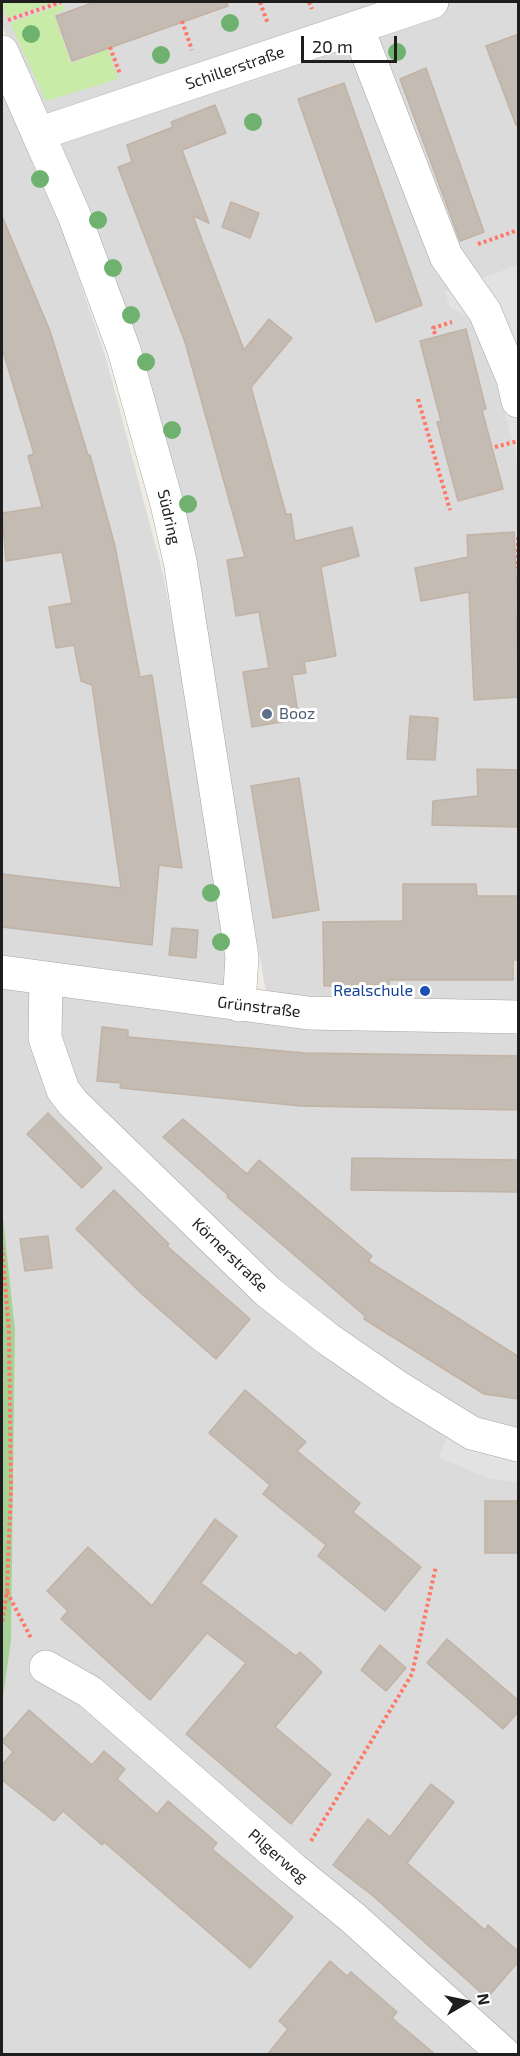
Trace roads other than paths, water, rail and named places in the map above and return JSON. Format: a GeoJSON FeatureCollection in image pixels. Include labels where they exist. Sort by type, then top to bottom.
{"type":"FeatureCollection","features":[{"type":"Feature","properties":{"kind":"street","name":"Schillerstraße"},"geometry":{"type":"LineString","coordinates":[[38,134],[432,2]]}},
{"type":"Feature","properties":{"kind":"street"},"geometry":{"type":"LineString","coordinates":[[357,27],[446,256],[485,312],[513,379],[519,401]]}},
{"type":"Feature","properties":{"kind":"street","name":"Südring"},"geometry":{"type":"LineString","coordinates":[[2,52],[74,215],[124,350],[167,504],[180,561],[242,957],[239,1005]]}},
{"type":"Feature","properties":{"kind":"street","name":"Grünstraße"},"geometry":{"type":"LineString","coordinates":[[2,972],[308,1013],[519,1017]]}},
{"type":"Feature","properties":{"kind":"street","name":"Körnerstraße"},"geometry":{"type":"LineString","coordinates":[[46,978],[45,1038],[63,1090],[73,1103],[267,1292],[328,1339],[399,1389],[472,1433],[519,1445]]}},
{"type":"Feature","properties":{"kind":"street","name":"Pilgerweg"},"geometry":{"type":"LineString","coordinates":[[46,1666],[90,1692],[293,1869],[352,1917],[504,2055]]}},
{"type":"Feature","properties":{"kind":"place","name":"Booz"},"geometry":{"type":"Point","coordinates":[267,714]}},
{"type":"Feature","properties":{"kind":"place","name":"Realschule"},"geometry":{"type":"Point","coordinates":[425,991]}}]}
